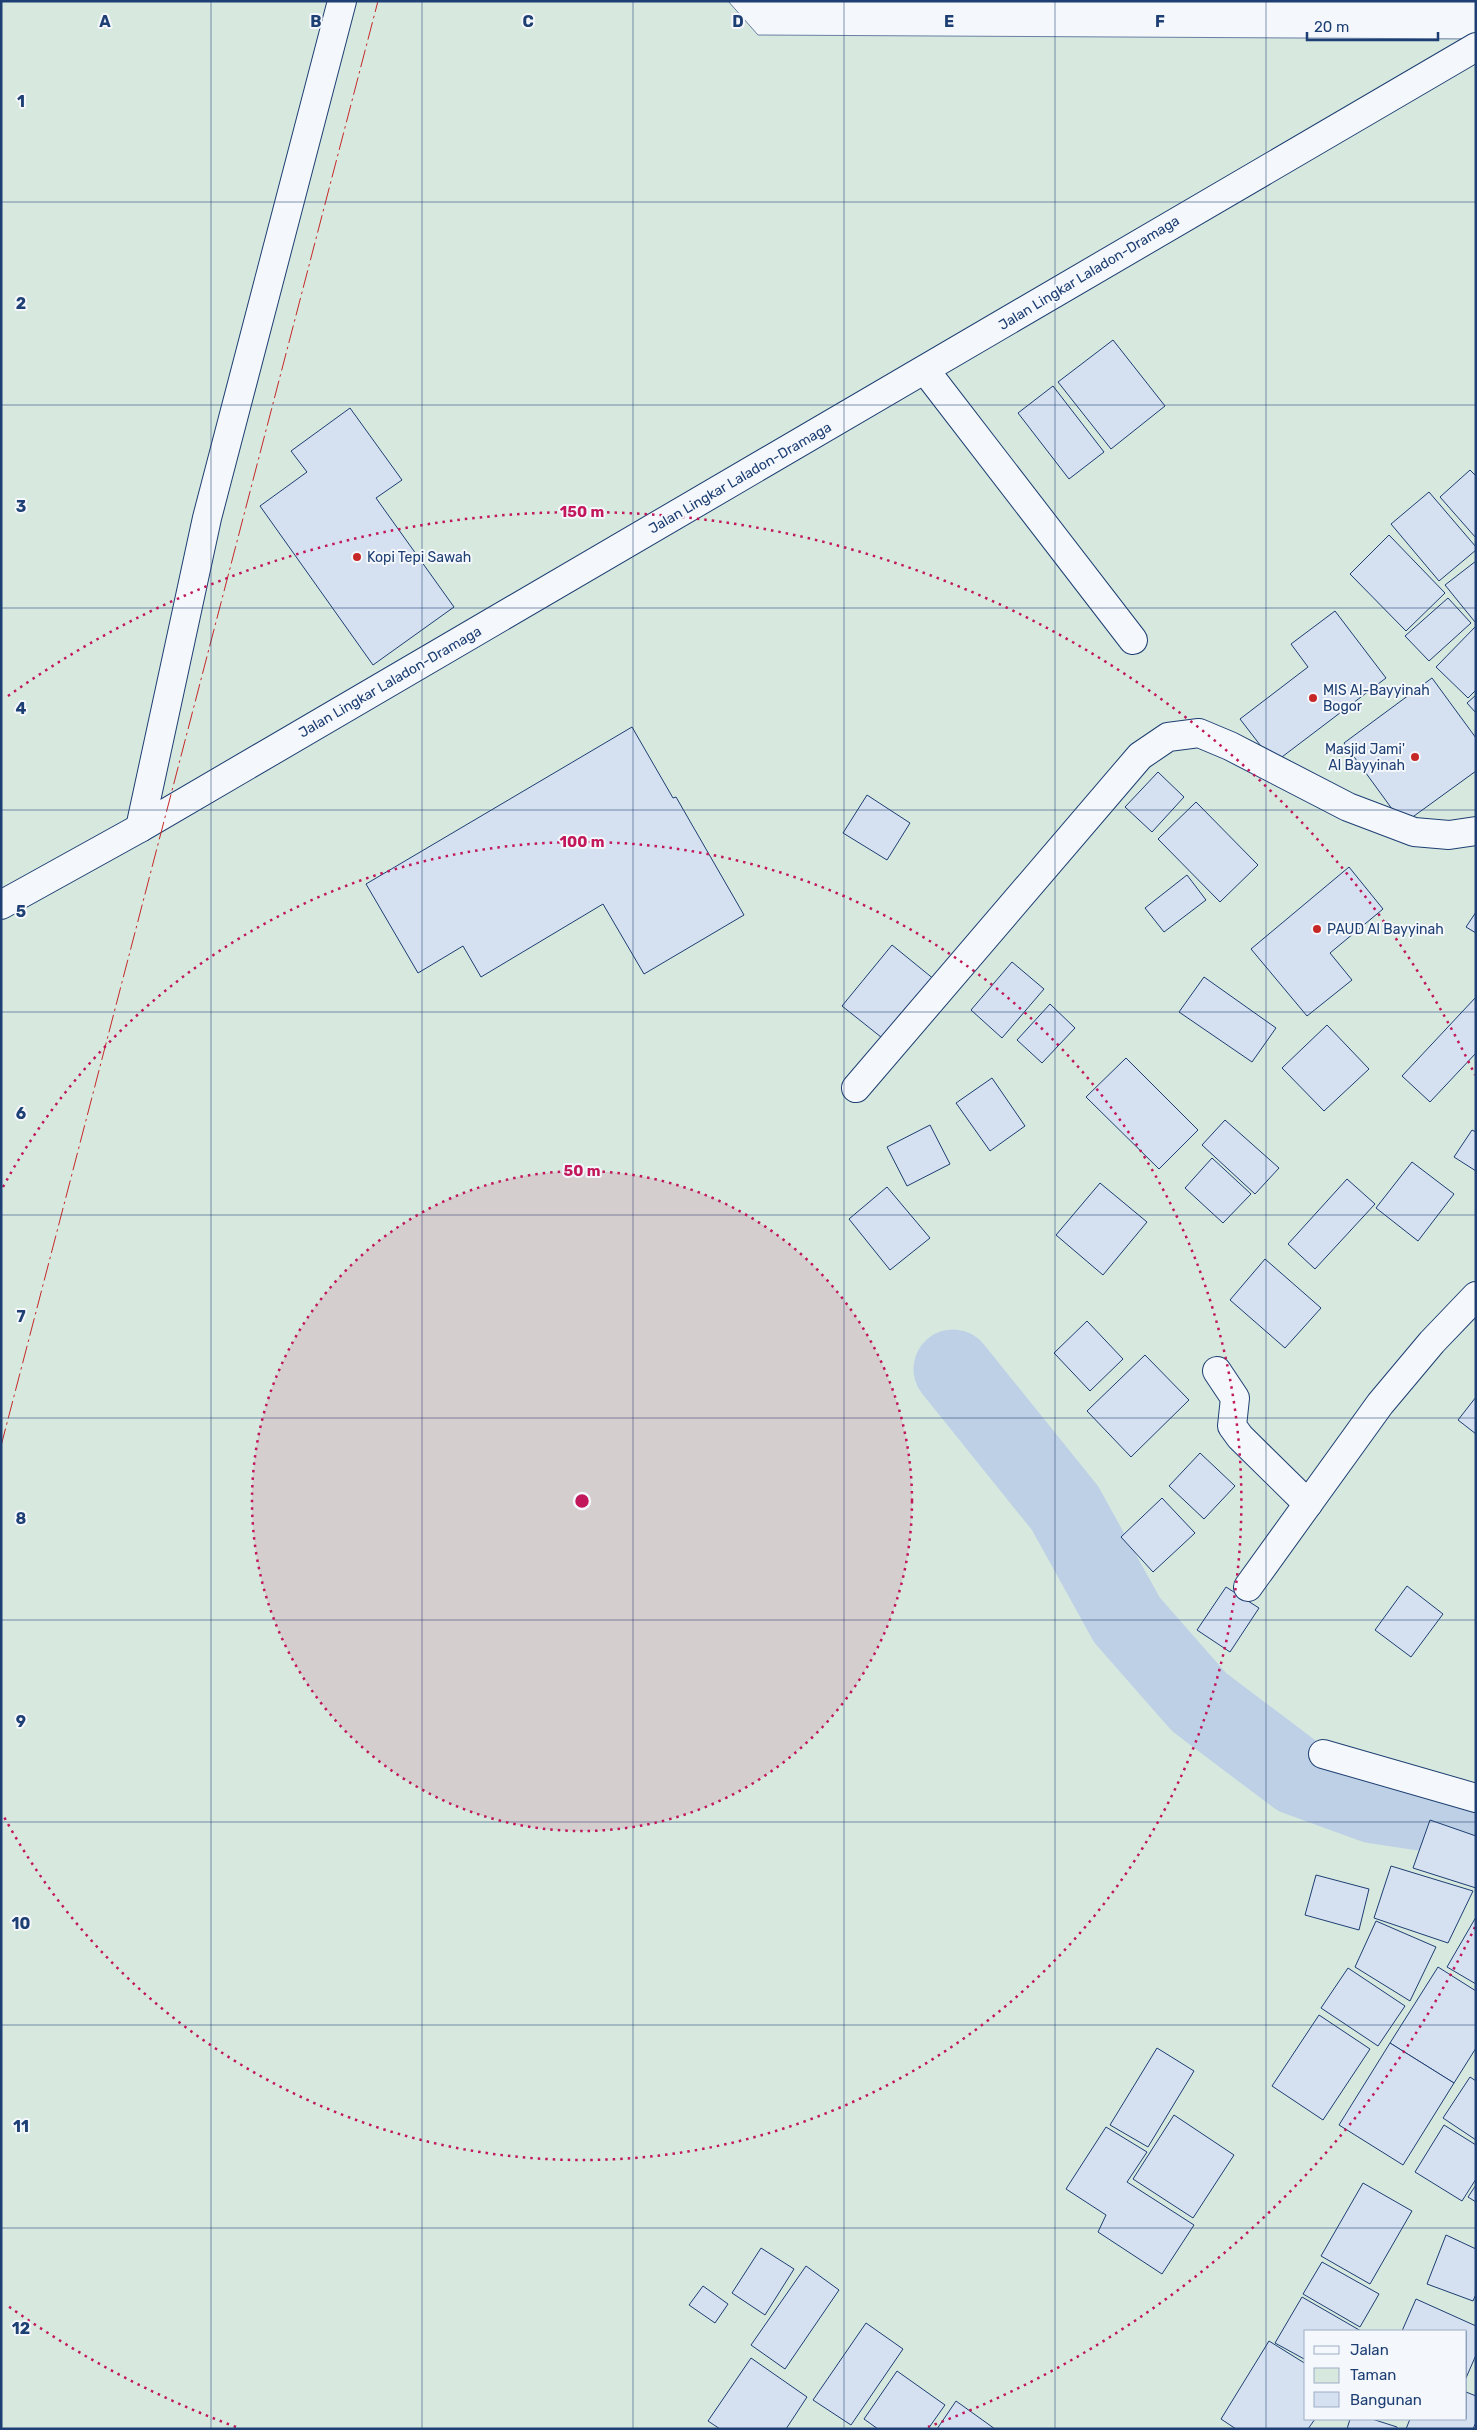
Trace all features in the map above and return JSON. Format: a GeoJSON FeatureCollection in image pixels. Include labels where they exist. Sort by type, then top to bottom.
{"type":"FeatureCollection","features":[{"type":"Feature","properties":{"kind":"street"},"geometry":{"type":"LineString","coordinates":[[140,828],[207,518],[342,1]]}},
{"type":"Feature","properties":{"kind":"street","name":"Jalan Lingkar Laladon-Dramaga"},"geometry":{"type":"LineString","coordinates":[[1,905],[140,828],[1476,47]]}},
{"type":"Feature","properties":{"kind":"street"},"geometry":{"type":"LineString","coordinates":[[925,370],[1133,640]]}},
{"type":"Feature","properties":{"kind":"street"},"geometry":{"type":"LineString","coordinates":[[856,1088],[1140,756],[1168,737],[1199,733],[1230,746],[1348,808],[1414,832],[1449,836],[1476,831]]}},
{"type":"Feature","properties":{"kind":"street"},"geometry":{"type":"LineString","coordinates":[[1248,1587],[1380,1404],[1432,1342],[1475,1298]]}},
{"type":"Feature","properties":{"kind":"street"},"geometry":{"type":"LineString","coordinates":[[1217,1371],[1235,1398],[1232,1426],[1240,1437],[1308,1504]]}},
{"type":"Feature","properties":{"kind":"street"},"geometry":{"type":"LineString","coordinates":[[1323,1754],[1476,1798]]}},
{"type":"Feature","properties":{"kind":"green space"},"geometry":{"type":"Polygon","coordinates":[[[1,1],[728,1],[758,35],[1476,39],[1476,2404],[1468,2429],[1,2429],[1,1]]]}},
{"type":"Feature","properties":{"kind":"building"},"geometry":{"type":"Polygon","coordinates":[[[1113,340],[1165,406],[1111,449],[1058,382],[1113,340]]]}},
{"type":"Feature","properties":{"kind":"building"},"geometry":{"type":"Polygon","coordinates":[[[1053,386],[1104,452],[1069,479],[1018,413],[1053,386]]]}},
{"type":"Feature","properties":{"kind":"building","name":"Kopi Tepi Sawah"},"geometry":{"type":"Polygon","coordinates":[[[350,408],[402,480],[376,498],[454,607],[373,665],[260,506],[307,472],[291,451],[350,408]]]}},
{"type":"Feature","properties":{"kind":"building"},"geometry":{"type":"Polygon","coordinates":[[[1470,470],[1476,476],[1476,538],[1440,497],[1470,470]]]}},
{"type":"Feature","properties":{"kind":"building"},"geometry":{"type":"Polygon","coordinates":[[[1429,492],[1476,547],[1476,550],[1439,581],[1391,524],[1429,492]]]}},
{"type":"Feature","properties":{"kind":"building"},"geometry":{"type":"Polygon","coordinates":[[[1389,535],[1445,593],[1406,631],[1350,574],[1389,535]]]}},
{"type":"Feature","properties":{"kind":"building"},"geometry":{"type":"Polygon","coordinates":[[[1476,561],[1476,622],[1475,622],[1445,585],[1476,561]]]}},
{"type":"Feature","properties":{"kind":"building"},"geometry":{"type":"Polygon","coordinates":[[[1448,598],[1471,623],[1429,661],[1405,636],[1448,598]]]}},
{"type":"Feature","properties":{"kind":"building","name":"MIS Al-Bayyinah Bogor"},"geometry":{"type":"Polygon","coordinates":[[[1335,611],[1386,678],[1274,763],[1240,719],[1308,667],[1291,644],[1335,611]]]}},
{"type":"Feature","properties":{"kind":"building"},"geometry":{"type":"Polygon","coordinates":[[[1476,626],[1476,690],[1468,698],[1436,667],[1476,626]]]}},
{"type":"Feature","properties":{"kind":"building","name":"Masjid Jami' Al Bayyinah"},"geometry":{"type":"Polygon","coordinates":[[[1432,678],[1476,738],[1476,771],[1403,824],[1344,743],[1432,678]]]}},
{"type":"Feature","properties":{"kind":"building"},"geometry":{"type":"Polygon","coordinates":[[[1476,695],[1476,713],[1467,703],[1476,695]]]}},
{"type":"Feature","properties":{"kind":"building"},"geometry":{"type":"Polygon","coordinates":[[[632,727],[673,798],[676,797],[744,915],[644,974],[603,904],[481,977],[463,946],[418,973],[366,884],[632,727]]]}},
{"type":"Feature","properties":{"kind":"building"},"geometry":{"type":"Polygon","coordinates":[[[1158,772],[1184,797],[1152,832],[1125,807],[1158,772]]]}},
{"type":"Feature","properties":{"kind":"building"},"geometry":{"type":"Polygon","coordinates":[[[867,795],[910,823],[887,860],[843,833],[867,795]]]}},
{"type":"Feature","properties":{"kind":"building"},"geometry":{"type":"Polygon","coordinates":[[[1196,802],[1258,865],[1220,902],[1158,839],[1196,802]]]}},
{"type":"Feature","properties":{"kind":"building","name":"PAUD Al Bayyinah"},"geometry":{"type":"Polygon","coordinates":[[[1349,867],[1383,909],[1330,953],[1352,980],[1307,1016],[1251,949],[1349,867]]]}},
{"type":"Feature","properties":{"kind":"building"},"geometry":{"type":"Polygon","coordinates":[[[1187,875],[1206,900],[1164,932],[1145,908],[1187,875]]]}},
{"type":"Feature","properties":{"kind":"building"},"geometry":{"type":"Polygon","coordinates":[[[1476,912],[1476,933],[1466,927],[1476,912]]]}},
{"type":"Feature","properties":{"kind":"building"},"geometry":{"type":"Polygon","coordinates":[[[892,945],[935,980],[886,1041],[842,1006],[892,945]]]}},
{"type":"Feature","properties":{"kind":"building"},"geometry":{"type":"Polygon","coordinates":[[[1012,962],[1044,989],[1002,1038],[971,1010],[1012,962]]]}},
{"type":"Feature","properties":{"kind":"building"},"geometry":{"type":"Polygon","coordinates":[[[1204,977],[1276,1028],[1252,1062],[1179,1012],[1204,977]]]}},
{"type":"Feature","properties":{"kind":"building"},"geometry":{"type":"Polygon","coordinates":[[[1476,997],[1476,1053],[1430,1102],[1402,1076],[1476,997]]]}},
{"type":"Feature","properties":{"kind":"building"},"geometry":{"type":"Polygon","coordinates":[[[1050,1004],[1075,1028],[1042,1063],[1017,1040],[1050,1004]]]}},
{"type":"Feature","properties":{"kind":"building"},"geometry":{"type":"Polygon","coordinates":[[[1327,1025],[1369,1069],[1324,1111],[1282,1068],[1327,1025]]]}},
{"type":"Feature","properties":{"kind":"building"},"geometry":{"type":"Polygon","coordinates":[[[1126,1058],[1198,1130],[1159,1169],[1086,1097],[1126,1058]]]}},
{"type":"Feature","properties":{"kind":"building"},"geometry":{"type":"Polygon","coordinates":[[[992,1078],[1025,1126],[990,1151],[956,1103],[992,1078]]]}},
{"type":"Feature","properties":{"kind":"building"},"geometry":{"type":"Polygon","coordinates":[[[1225,1120],[1279,1168],[1255,1194],[1202,1145],[1225,1120]]]}},
{"type":"Feature","properties":{"kind":"building"},"geometry":{"type":"Polygon","coordinates":[[[930,1125],[950,1164],[907,1186],[887,1147],[930,1125]]]}},
{"type":"Feature","properties":{"kind":"building"},"geometry":{"type":"Polygon","coordinates":[[[1472,1130],[1476,1132],[1476,1171],[1454,1157],[1472,1130]]]}},
{"type":"Feature","properties":{"kind":"building"},"geometry":{"type":"Polygon","coordinates":[[[1212,1158],[1251,1194],[1223,1223],[1185,1188],[1212,1158]]]}},
{"type":"Feature","properties":{"kind":"building"},"geometry":{"type":"Polygon","coordinates":[[[1412,1162],[1454,1194],[1418,1241],[1376,1208],[1412,1162]]]}},
{"type":"Feature","properties":{"kind":"building"},"geometry":{"type":"Polygon","coordinates":[[[1347,1179],[1375,1204],[1315,1269],[1288,1244],[1347,1179]]]}},
{"type":"Feature","properties":{"kind":"building"},"geometry":{"type":"Polygon","coordinates":[[[1100,1183],[1147,1222],[1103,1275],[1056,1235],[1100,1183]]]}},
{"type":"Feature","properties":{"kind":"building"},"geometry":{"type":"Polygon","coordinates":[[[887,1187],[930,1238],[890,1270],[849,1219],[887,1187]]]}},
{"type":"Feature","properties":{"kind":"building"},"geometry":{"type":"Polygon","coordinates":[[[1265,1259],[1321,1308],[1285,1348],[1230,1300],[1265,1259]]]}},
{"type":"Feature","properties":{"kind":"building"},"geometry":{"type":"Polygon","coordinates":[[[1087,1321],[1123,1359],[1090,1391],[1054,1353],[1087,1321]]]}},
{"type":"Feature","properties":{"kind":"building"},"geometry":{"type":"Polygon","coordinates":[[[1145,1355],[1189,1400],[1131,1457],[1087,1411],[1145,1355]]]}},
{"type":"Feature","properties":{"kind":"building"},"geometry":{"type":"Polygon","coordinates":[[[1476,1397],[1476,1434],[1458,1420],[1476,1397]]]}},
{"type":"Feature","properties":{"kind":"building"},"geometry":{"type":"Polygon","coordinates":[[[1200,1453],[1235,1486],[1204,1519],[1169,1486],[1200,1453]]]}},
{"type":"Feature","properties":{"kind":"building"},"geometry":{"type":"Polygon","coordinates":[[[1162,1498],[1195,1533],[1153,1572],[1121,1537],[1162,1498]]]}},
{"type":"Feature","properties":{"kind":"building"},"geometry":{"type":"Polygon","coordinates":[[[1407,1586],[1443,1614],[1411,1657],[1375,1630],[1407,1586]]]}},
{"type":"Feature","properties":{"kind":"building"},"geometry":{"type":"Polygon","coordinates":[[[1226,1587],[1259,1608],[1230,1652],[1197,1630],[1226,1587]]]}},
{"type":"Feature","properties":{"kind":"building"},"geometry":{"type":"Polygon","coordinates":[[[1430,1820],[1476,1836],[1476,1888],[1413,1868],[1430,1820]]]}},
{"type":"Feature","properties":{"kind":"building"},"geometry":{"type":"Polygon","coordinates":[[[1391,1866],[1473,1891],[1448,1943],[1374,1918],[1391,1866]]]}},
{"type":"Feature","properties":{"kind":"building"},"geometry":{"type":"Polygon","coordinates":[[[1316,1875],[1369,1889],[1359,1930],[1305,1915],[1316,1875]]]}},
{"type":"Feature","properties":{"kind":"building"},"geometry":{"type":"Polygon","coordinates":[[[1476,1917],[1476,1984],[1447,1967],[1476,1917]]]}},
{"type":"Feature","properties":{"kind":"building"},"geometry":{"type":"Polygon","coordinates":[[[1376,1921],[1436,1947],[1410,2001],[1355,1967],[1376,1921]]]}},
{"type":"Feature","properties":{"kind":"building"},"geometry":{"type":"Polygon","coordinates":[[[1438,1967],[1476,1991],[1476,2048],[1454,2083],[1390,2043],[1438,1967]]]}},
{"type":"Feature","properties":{"kind":"building"},"geometry":{"type":"Polygon","coordinates":[[[1348,1968],[1405,2006],[1378,2046],[1321,2008],[1348,1968]]]}},
{"type":"Feature","properties":{"kind":"building"},"geometry":{"type":"Polygon","coordinates":[[[1319,2015],[1370,2049],[1323,2120],[1272,2086],[1319,2015]]]}},
{"type":"Feature","properties":{"kind":"building"},"geometry":{"type":"Polygon","coordinates":[[[1390,2043],[1454,2083],[1403,2165],[1339,2125],[1390,2043]]]}},
{"type":"Feature","properties":{"kind":"building"},"geometry":{"type":"Polygon","coordinates":[[[1157,2048],[1194,2071],[1148,2147],[1110,2125],[1157,2048]]]}},
{"type":"Feature","properties":{"kind":"building"},"geometry":{"type":"Polygon","coordinates":[[[1470,2077],[1476,2081],[1476,2140],[1443,2118],[1470,2077]]]}},
{"type":"Feature","properties":{"kind":"building"},"geometry":{"type":"Polygon","coordinates":[[[1174,2115],[1234,2155],[1193,2218],[1133,2179],[1174,2115]]]}},
{"type":"Feature","properties":{"kind":"building"},"geometry":{"type":"Polygon","coordinates":[[[1444,2125],[1476,2145],[1476,2179],[1462,2201],[1415,2172],[1444,2125]]]}},
{"type":"Feature","properties":{"kind":"building"},"geometry":{"type":"Polygon","coordinates":[[[1106,2127],[1147,2152],[1127,2182],[1194,2225],[1162,2274],[1098,2232],[1106,2215],[1066,2189],[1106,2127]]]}},
{"type":"Feature","properties":{"kind":"building"},"geometry":{"type":"Polygon","coordinates":[[[1363,2183],[1412,2211],[1370,2284],[1321,2256],[1363,2183]]]}},
{"type":"Feature","properties":{"kind":"building"},"geometry":{"type":"Polygon","coordinates":[[[1476,2185],[1476,2202],[1468,2197],[1476,2185]]]}},
{"type":"Feature","properties":{"kind":"building"},"geometry":{"type":"Polygon","coordinates":[[[1446,2235],[1476,2249],[1476,2294],[1473,2301],[1427,2284],[1446,2235]]]}},
{"type":"Feature","properties":{"kind":"building"},"geometry":{"type":"Polygon","coordinates":[[[761,2248],[794,2269],[765,2315],[732,2293],[761,2248]]]}},
{"type":"Feature","properties":{"kind":"building"},"geometry":{"type":"Polygon","coordinates":[[[1322,2262],[1379,2294],[1360,2327],[1303,2294],[1322,2262]]]}},
{"type":"Feature","properties":{"kind":"building"},"geometry":{"type":"Polygon","coordinates":[[[806,2266],[839,2290],[785,2369],[751,2345],[806,2266]]]}},
{"type":"Feature","properties":{"kind":"building"},"geometry":{"type":"Polygon","coordinates":[[[703,2286],[728,2304],[715,2323],[689,2305],[703,2286]]]}},
{"type":"Feature","properties":{"kind":"building"},"geometry":{"type":"Polygon","coordinates":[[[1302,2297],[1359,2330],[1304,2330],[1304,2359],[1275,2343],[1302,2297]]]}},
{"type":"Feature","properties":{"kind":"building"},"geometry":{"type":"Polygon","coordinates":[[[1416,2299],[1476,2326],[1476,2355],[1467,2376],[1467,2330],[1402,2330],[1416,2299]]]}},
{"type":"Feature","properties":{"kind":"building"},"geometry":{"type":"Polygon","coordinates":[[[866,2323],[903,2349],[851,2425],[813,2400],[866,2323]]]}},
{"type":"Feature","properties":{"kind":"building"},"geometry":{"type":"Polygon","coordinates":[[[1269,2341],[1304,2363],[1304,2420],[1314,2420],[1308,2429],[1236,2429],[1221,2419],[1269,2341]]]}},
{"type":"Feature","properties":{"kind":"building"},"geometry":{"type":"Polygon","coordinates":[[[751,2358],[807,2397],[786,2429],[720,2429],[708,2421],[751,2358]]]}},
{"type":"Feature","properties":{"kind":"building"},"geometry":{"type":"Polygon","coordinates":[[[897,2371],[945,2405],[928,2429],[878,2429],[864,2419],[897,2371]]]}},
{"type":"Feature","properties":{"kind":"building"},"geometry":{"type":"Polygon","coordinates":[[[1467,2392],[1476,2396],[1476,2422],[1473,2429],[1406,2429],[1410,2420],[1467,2420],[1467,2392]]]}},
{"type":"Feature","properties":{"kind":"building"},"geometry":{"type":"Polygon","coordinates":[[[956,2401],[995,2429],[937,2429],[956,2401]]]}},
{"type":"Feature","properties":{"kind":"building"},"geometry":{"type":"Polygon","coordinates":[[[1350,2420],[1375,2420],[1397,2427],[1397,2429],[1347,2429],[1350,2420]]]}},
{"type":"Feature","properties":{"kind":"waterway"},"geometry":{"type":"LineString","coordinates":[[953,1369],[1065,1508],[1127,1620],[1199,1702],[1297,1776],[1374,1804],[1434,1813],[1476,1827]]}},
{"type":"Feature","properties":{"kind":"power"},"geometry":{"type":"LineString","coordinates":[[1,1446],[378,1]]}},
{"type":"Feature","properties":{"kind":"place","name":"Kopi Tepi Sawah"},"geometry":{"type":"Point","coordinates":[357,557]}},
{"type":"Feature","properties":{"kind":"place","name":"MIS Al-Bayyinah Bogor"},"geometry":{"type":"Point","coordinates":[1313,698]}},
{"type":"Feature","properties":{"kind":"place","name":"Masjid Jami' Al Bayyinah"},"geometry":{"type":"Point","coordinates":[1415,757]}},
{"type":"Feature","properties":{"kind":"place","name":"PAUD Al Bayyinah"},"geometry":{"type":"Point","coordinates":[1317,929]}}]}
